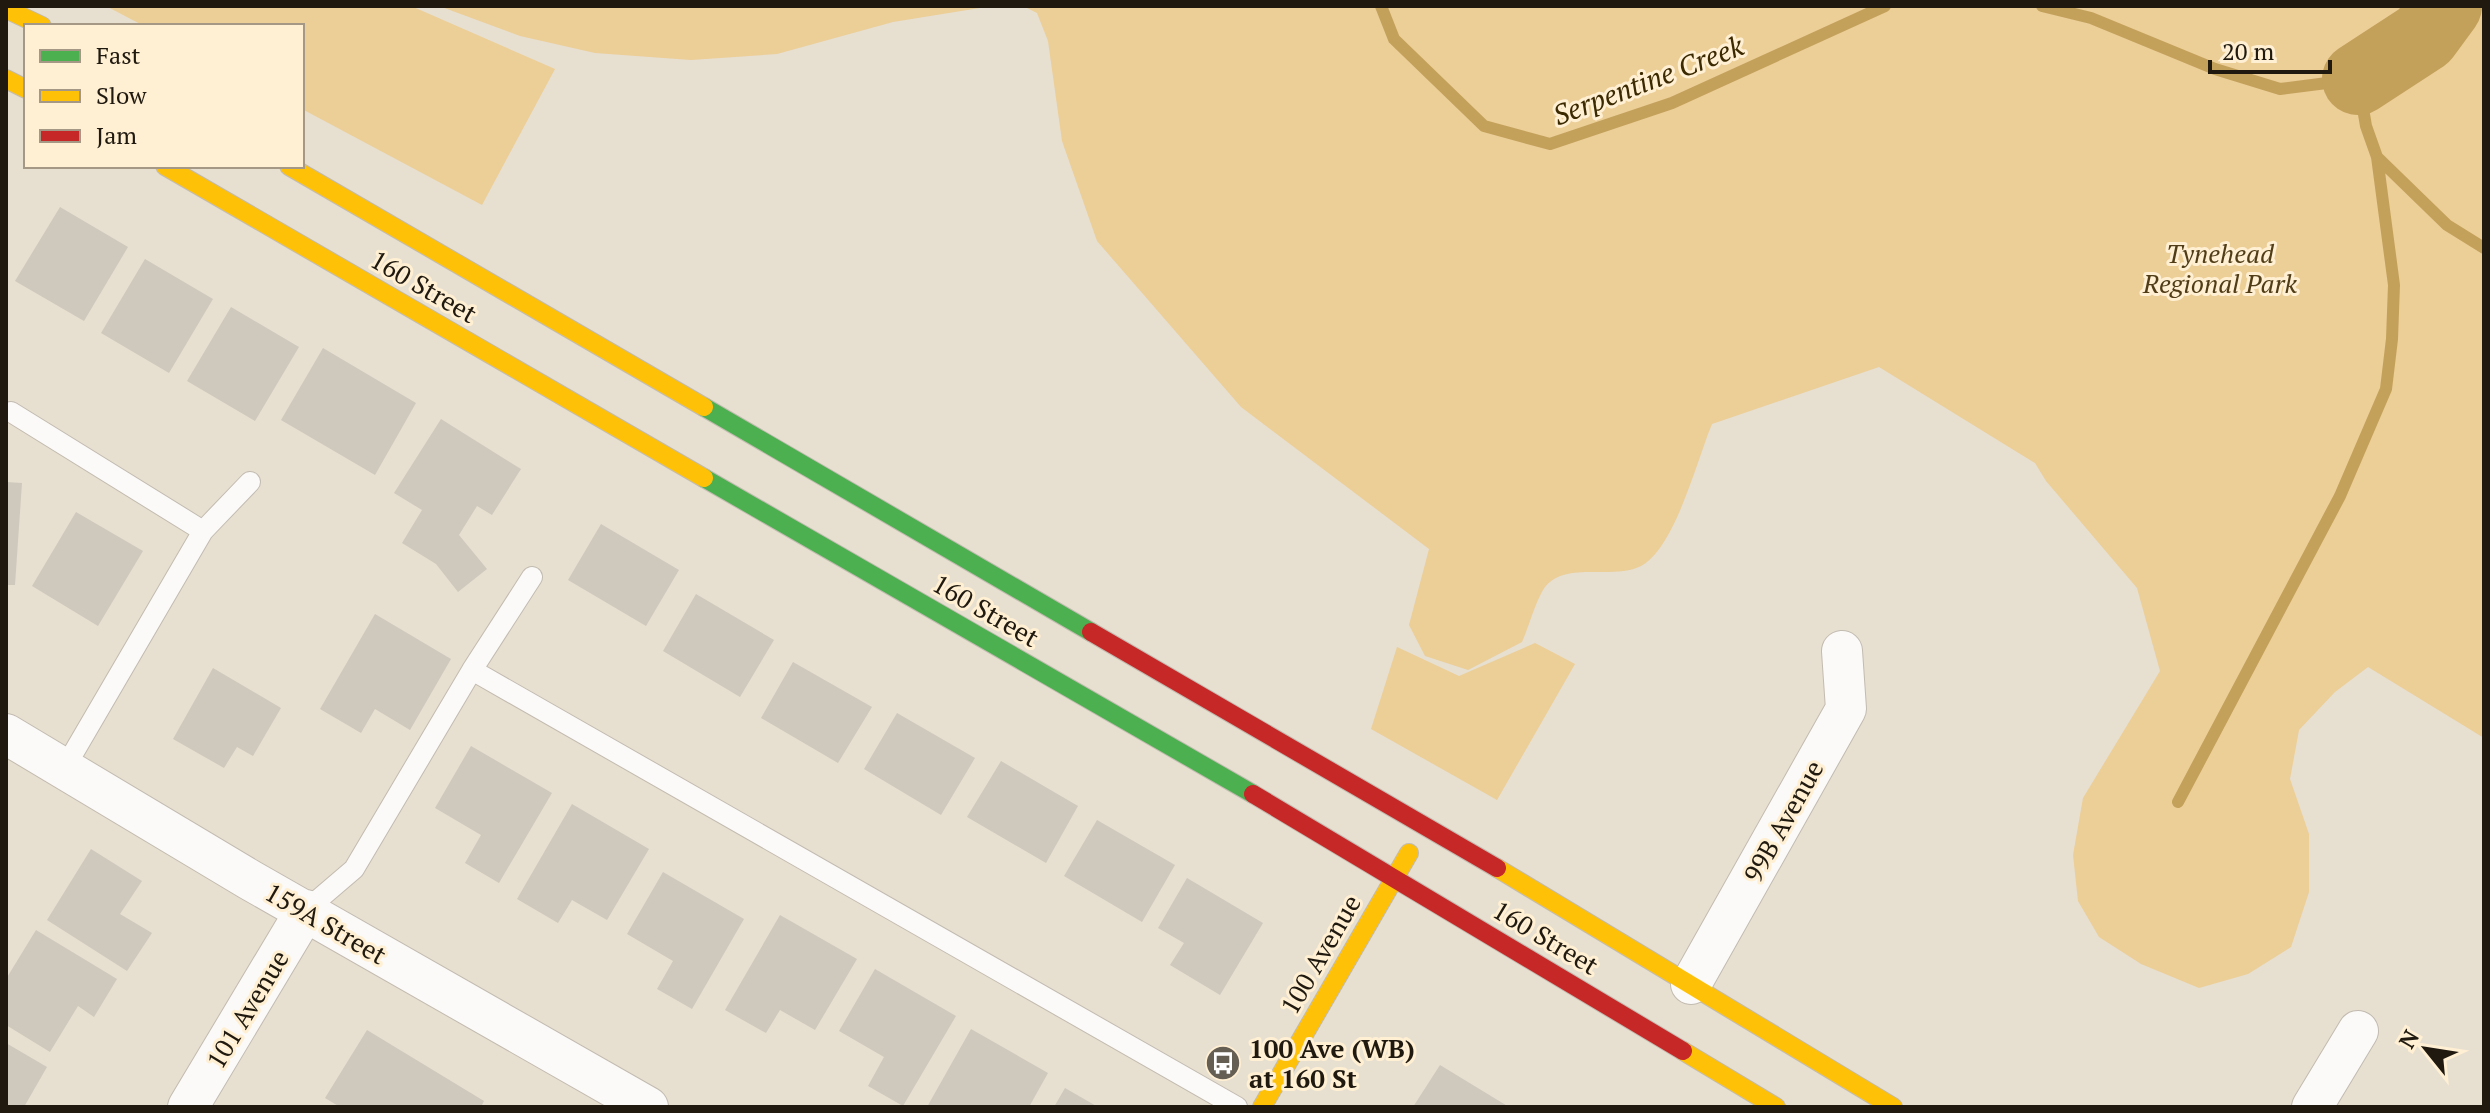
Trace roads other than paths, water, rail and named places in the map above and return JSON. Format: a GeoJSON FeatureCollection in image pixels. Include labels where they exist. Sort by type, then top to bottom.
{"type":"FeatureCollection","features":[{"type":"Feature","properties":{"kind":"main road"},"geometry":{"type":"LineString","coordinates":[[6,9],[38,24]]}},
{"type":"Feature","properties":{"kind":"main road"},"geometry":{"type":"LineString","coordinates":[[6,79],[24,88]]}},
{"type":"Feature","properties":{"kind":"main road","name":"160 Street"},"geometry":{"type":"LineString","coordinates":[[168,168],[1394,877],[1776,1107]]}},
{"type":"Feature","properties":{"kind":"main road","name":"160 Street"},"geometry":{"type":"LineString","coordinates":[[292,168],[1425,827],[1893,1107]]}},
{"type":"Feature","properties":{"kind":"main road","name":"100 Avenue"},"geometry":{"type":"LineString","coordinates":[[1262,1107],[1425,827]]}},
{"type":"Feature","properties":{"kind":"street","name":"99B Avenue"},"geometry":{"type":"LineString","coordinates":[[1691,984],[1846,709],[1842,651]]}},
{"type":"Feature","properties":{"kind":"street","name":"159A Street"},"geometry":{"type":"LineString","coordinates":[[6,734],[250,880],[648,1107]]}},
{"type":"Feature","properties":{"kind":"street","name":"101 Avenue"},"geometry":{"type":"LineString","coordinates":[[188,1107],[306,910]]}},
{"type":"Feature","properties":{"kind":"street"},"geometry":{"type":"LineString","coordinates":[[2312,1107],[2358,1031]]}},
{"type":"Feature","properties":{"kind":"lane"},"geometry":{"type":"LineString","coordinates":[[11,412],[203,531]]}},
{"type":"Feature","properties":{"kind":"lane"},"geometry":{"type":"LineString","coordinates":[[64,769],[203,531],[250,482]]}},
{"type":"Feature","properties":{"kind":"lane"},"geometry":{"type":"LineString","coordinates":[[306,910],[354,869],[472,670],[532,577]]}},
{"type":"Feature","properties":{"kind":"lane"},"geometry":{"type":"LineString","coordinates":[[472,670],[1237,1107]]}},
{"type":"Feature","properties":{"kind":"waterway","name":"Serpentine Creek"},"geometry":{"type":"LineString","coordinates":[[1381,6],[1394,39],[1484,126],[1550,144],[1672,103],[1885,6]]}},
{"type":"Feature","properties":{"kind":"waterway","name":"Serpentine Creek"},"geometry":{"type":"LineString","coordinates":[[2042,6],[2091,18],[2215,69],[2280,89],[2358,79],[2366,126],[2377,157],[2447,225],[2484,248]]}},
{"type":"Feature","properties":{"kind":"waterway"},"geometry":{"type":"LineString","coordinates":[[2358,79],[2424,36],[2446,6]]}},
{"type":"Feature","properties":{"kind":"waterway"},"geometry":{"type":"LineString","coordinates":[[2178,802],[2340,496],[2386,389],[2394,285],[2377,157]]}},
{"type":"Feature","properties":{"kind":"place","name":"100 Ave (WB) at 160 St"},"geometry":{"type":"Point","coordinates":[1223,1063]}},
{"type":"Feature","properties":{"kind":"park label","name":"Tynehead Regional Park"},"geometry":{"type":"Point","coordinates":[2220,268]}}]}
